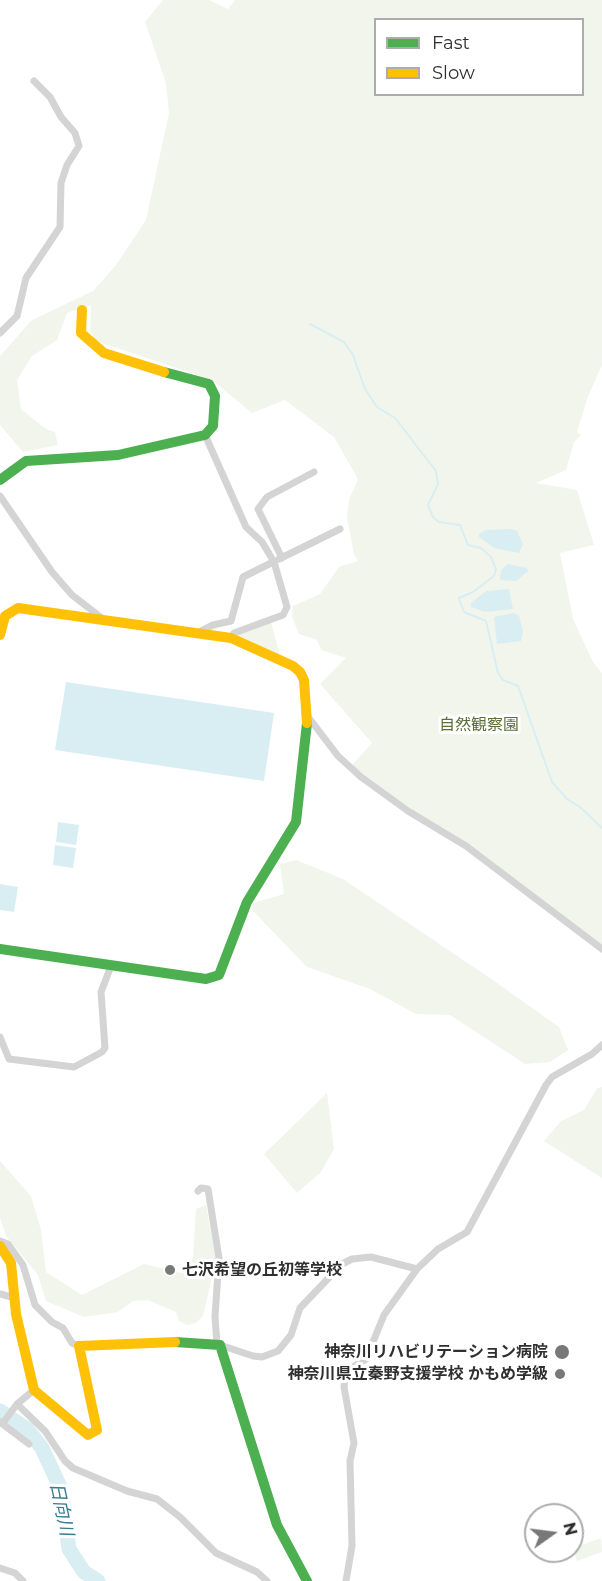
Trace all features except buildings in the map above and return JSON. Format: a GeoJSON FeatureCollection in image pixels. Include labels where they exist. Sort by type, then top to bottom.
{"type":"FeatureCollection","features":[{"type":"Feature","properties":{"kind":"street"},"geometry":{"type":"LineString","coordinates":[[0,333],[17,316],[26,278],[60,227],[61,183],[67,165],[79,146],[75,133],[61,117],[50,97],[34,81]]}},
{"type":"Feature","properties":{"kind":"street"},"geometry":{"type":"LineString","coordinates":[[0,480],[26,461],[118,455],[205,435],[213,426],[216,413],[215,396],[209,384],[123,361],[104,353],[81,333],[82,310]]}},
{"type":"Feature","properties":{"kind":"street"},"geometry":{"type":"LineString","coordinates":[[205,435],[246,527],[262,542],[274,562],[287,607],[283,615],[234,633],[231,638]]}},
{"type":"Feature","properties":{"kind":"street"},"geometry":{"type":"LineString","coordinates":[[277,560],[258,509],[267,497],[314,472]]}},
{"type":"Feature","properties":{"kind":"street"},"geometry":{"type":"LineString","coordinates":[[0,496],[52,572],[72,595],[103,619]]}},
{"type":"Feature","properties":{"kind":"street"},"geometry":{"type":"LineString","coordinates":[[197,633],[213,625],[231,621],[243,577],[340,529]]}},
{"type":"Feature","properties":{"kind":"street"},"geometry":{"type":"LineString","coordinates":[[245,565],[248,574]]}},
{"type":"Feature","properties":{"kind":"street"},"geometry":{"type":"LineString","coordinates":[[0,635],[4,616],[18,608],[231,638],[293,666],[300,672],[304,680],[308,717],[296,822],[247,902],[219,975],[206,979],[0,949]]}},
{"type":"Feature","properties":{"kind":"street"},"geometry":{"type":"LineString","coordinates":[[308,717],[338,756],[361,777],[408,811],[466,846],[602,949]]}},
{"type":"Feature","properties":{"kind":"street"},"geometry":{"type":"LineString","coordinates":[[0,1037],[9,1059],[74,1067],[102,1052],[105,1048],[101,992],[111,966]]}},
{"type":"Feature","properties":{"kind":"street"},"geometry":{"type":"LineString","coordinates":[[346,1581],[352,1546],[350,1461],[354,1443],[344,1388],[345,1376],[350,1369],[366,1359],[384,1315],[417,1269],[438,1249],[467,1232],[546,1084],[552,1077],[592,1054],[602,1045]]}},
{"type":"Feature","properties":{"kind":"street"},"geometry":{"type":"LineString","coordinates":[[198,1191],[201,1188],[208,1189],[219,1258],[215,1317],[218,1344],[277,1526],[307,1581]]}},
{"type":"Feature","properties":{"kind":"street"},"geometry":{"type":"LineString","coordinates":[[0,1241],[8,1244],[23,1265],[35,1305],[52,1322],[63,1328],[72,1343],[78,1346],[172,1342],[218,1344],[262,1357],[278,1352],[291,1335],[300,1308],[342,1264],[352,1259],[371,1257],[417,1269]]}},
{"type":"Feature","properties":{"kind":"street"},"geometry":{"type":"LineString","coordinates":[[0,1246],[9,1257],[34,1390],[88,1435],[97,1430],[89,1403],[78,1346]]}},
{"type":"Feature","properties":{"kind":"street"},"geometry":{"type":"LineString","coordinates":[[0,1294],[15,1298]]}},
{"type":"Feature","properties":{"kind":"street"},"geometry":{"type":"LineString","coordinates":[[29,1444],[3,1422],[16,1405],[34,1390]]}},
{"type":"Feature","properties":{"kind":"street"},"geometry":{"type":"LineString","coordinates":[[16,1405],[45,1431],[64,1461],[73,1468],[127,1491],[157,1499],[180,1517],[216,1553],[256,1572],[267,1581]]}},
{"type":"Feature","properties":{"kind":"street"},"geometry":{"type":"LineString","coordinates":[[0,1568],[15,1573],[23,1581]]}},
{"type":"Feature","properties":{"kind":"green space","name":"自然観察園"},"geometry":{"type":"Polygon","coordinates":[[[163,0],[209,0],[228,9],[235,0],[602,0],[602,365],[587,399],[577,432],[581,435],[574,442],[566,470],[536,483],[577,490],[594,545],[560,553],[573,619],[593,662],[602,673],[602,946],[351,766],[372,743],[320,684],[346,658],[321,650],[317,640],[299,634],[292,617],[293,606],[320,594],[339,567],[358,561],[354,554],[347,518],[349,500],[358,479],[334,437],[285,400],[252,413],[212,380],[96,341],[90,330],[91,305],[67,313],[57,340],[32,356],[17,380],[21,409],[46,429],[55,432],[58,445],[23,452],[0,425],[0,356],[32,320],[93,291],[116,265],[146,220],[169,113],[166,83],[145,22],[163,0]]]}},
{"type":"Feature","properties":{"kind":"green space"},"geometry":{"type":"Polygon","coordinates":[[[271,622],[280,655],[238,636],[238,634],[271,622]]]}},
{"type":"Feature","properties":{"kind":"green space"},"geometry":{"type":"Polygon","coordinates":[[[296,860],[343,879],[487,976],[559,1027],[568,1050],[550,1062],[525,1064],[450,1015],[416,1014],[370,989],[307,967],[252,910],[253,903],[284,894],[280,864],[296,860]]]}},
{"type":"Feature","properties":{"kind":"green space"},"geometry":{"type":"Polygon","coordinates":[[[602,1087],[602,1178],[544,1141],[561,1121],[584,1110],[597,1088],[602,1087]]]}},
{"type":"Feature","properties":{"kind":"green space"},"geometry":{"type":"Polygon","coordinates":[[[327,1093],[334,1149],[321,1172],[297,1193],[264,1154],[327,1093]]]}},
{"type":"Feature","properties":{"kind":"green space"},"geometry":{"type":"Polygon","coordinates":[[[0,1161],[31,1196],[41,1230],[46,1272],[82,1295],[144,1264],[182,1273],[193,1258],[196,1209],[206,1205],[216,1259],[203,1316],[196,1323],[187,1325],[179,1321],[176,1312],[148,1300],[133,1301],[118,1312],[84,1317],[46,1301],[38,1275],[6,1236],[0,1217],[0,1161]]]}},
{"type":"Feature","properties":{"kind":"green space"},"geometry":{"type":"Polygon","coordinates":[[[601,1538],[602,1552],[584,1558],[584,1544],[601,1538]]]}},
{"type":"Feature","properties":{"kind":"shaded area"},"geometry":{"type":"Polygon","coordinates":[[[511,529],[517,531],[523,544],[519,553],[494,548],[479,537],[479,534],[486,530],[511,529]]]}},
{"type":"Feature","properties":{"kind":"shaded area"},"geometry":{"type":"Polygon","coordinates":[[[508,564],[527,568],[528,571],[516,581],[500,580],[501,570],[508,564]]]}},
{"type":"Feature","properties":{"kind":"shaded area"},"geometry":{"type":"Polygon","coordinates":[[[509,589],[513,609],[485,612],[471,607],[471,603],[486,591],[509,589]]]}},
{"type":"Feature","properties":{"kind":"shaded area"},"geometry":{"type":"Polygon","coordinates":[[[514,613],[519,616],[523,631],[521,641],[497,644],[494,617],[514,613]]]}},
{"type":"Feature","properties":{"kind":"shaded area"},"geometry":{"type":"Polygon","coordinates":[[[66,682],[274,713],[264,781],[55,750],[66,682]]]}},
{"type":"Feature","properties":{"kind":"shaded area"},"geometry":{"type":"Polygon","coordinates":[[[58,822],[79,825],[76,845],[56,842],[58,822]]]}},
{"type":"Feature","properties":{"kind":"shaded area"},"geometry":{"type":"Polygon","coordinates":[[[55,845],[76,848],[73,868],[53,865],[55,845]]]}},
{"type":"Feature","properties":{"kind":"shaded area"},"geometry":{"type":"Polygon","coordinates":[[[0,884],[18,887],[14,912],[0,910],[0,884]]]}},
{"type":"Feature","properties":{"kind":"waterway"},"geometry":{"type":"LineString","coordinates":[[310,324],[344,342],[353,355],[365,389],[377,407],[395,418],[436,471],[438,484],[428,505],[433,517],[439,522],[460,525],[468,545],[481,548],[491,557],[496,569],[494,576],[473,592],[459,598],[464,612],[486,621],[498,673],[503,680],[518,686],[552,782],[567,799],[580,807],[602,828]]}},
{"type":"Feature","properties":{"kind":"waterway","name":"日向川"},"geometry":{"type":"LineString","coordinates":[[0,1411],[27,1429],[42,1448],[61,1489],[69,1549],[84,1572],[98,1581]]}},
{"type":"Feature","properties":{"kind":"traffic: fast"},"geometry":{"type":"LineString","coordinates":[[0,480],[26,461],[118,455],[205,435],[213,426],[215,396],[209,384],[164,372]]}},
{"type":"Feature","properties":{"kind":"traffic: fast"},"geometry":{"type":"LineString","coordinates":[[0,949],[206,979],[219,975],[247,902],[296,822],[307,723]]}},
{"type":"Feature","properties":{"kind":"traffic: fast"},"geometry":{"type":"LineString","coordinates":[[175,1342],[220,1345],[277,1525],[307,1581]]}},
{"type":"Feature","properties":{"kind":"traffic: slow"},"geometry":{"type":"LineString","coordinates":[[82,310],[81,333],[104,353],[164,372]]}},
{"type":"Feature","properties":{"kind":"traffic: slow"},"geometry":{"type":"LineString","coordinates":[[0,635],[5,616],[18,608],[231,638],[293,666],[300,672],[304,680],[307,723]]}},
{"type":"Feature","properties":{"kind":"traffic: slow"},"geometry":{"type":"LineString","coordinates":[[0,1246],[11,1263],[16,1314],[34,1390],[88,1435],[97,1430],[79,1346],[175,1342]]}},
{"type":"Feature","properties":{"kind":"place","name":"七沢希望の丘初等学校"},"geometry":{"type":"Point","coordinates":[170,1270]}},
{"type":"Feature","properties":{"kind":"place","name":"神奈川リハビリテーション病院"},"geometry":{"type":"Point","coordinates":[562,1352]}},
{"type":"Feature","properties":{"kind":"place","name":"神奈川県立秦野支援学校 かもめ学級"},"geometry":{"type":"Point","coordinates":[560,1374]}}]}
